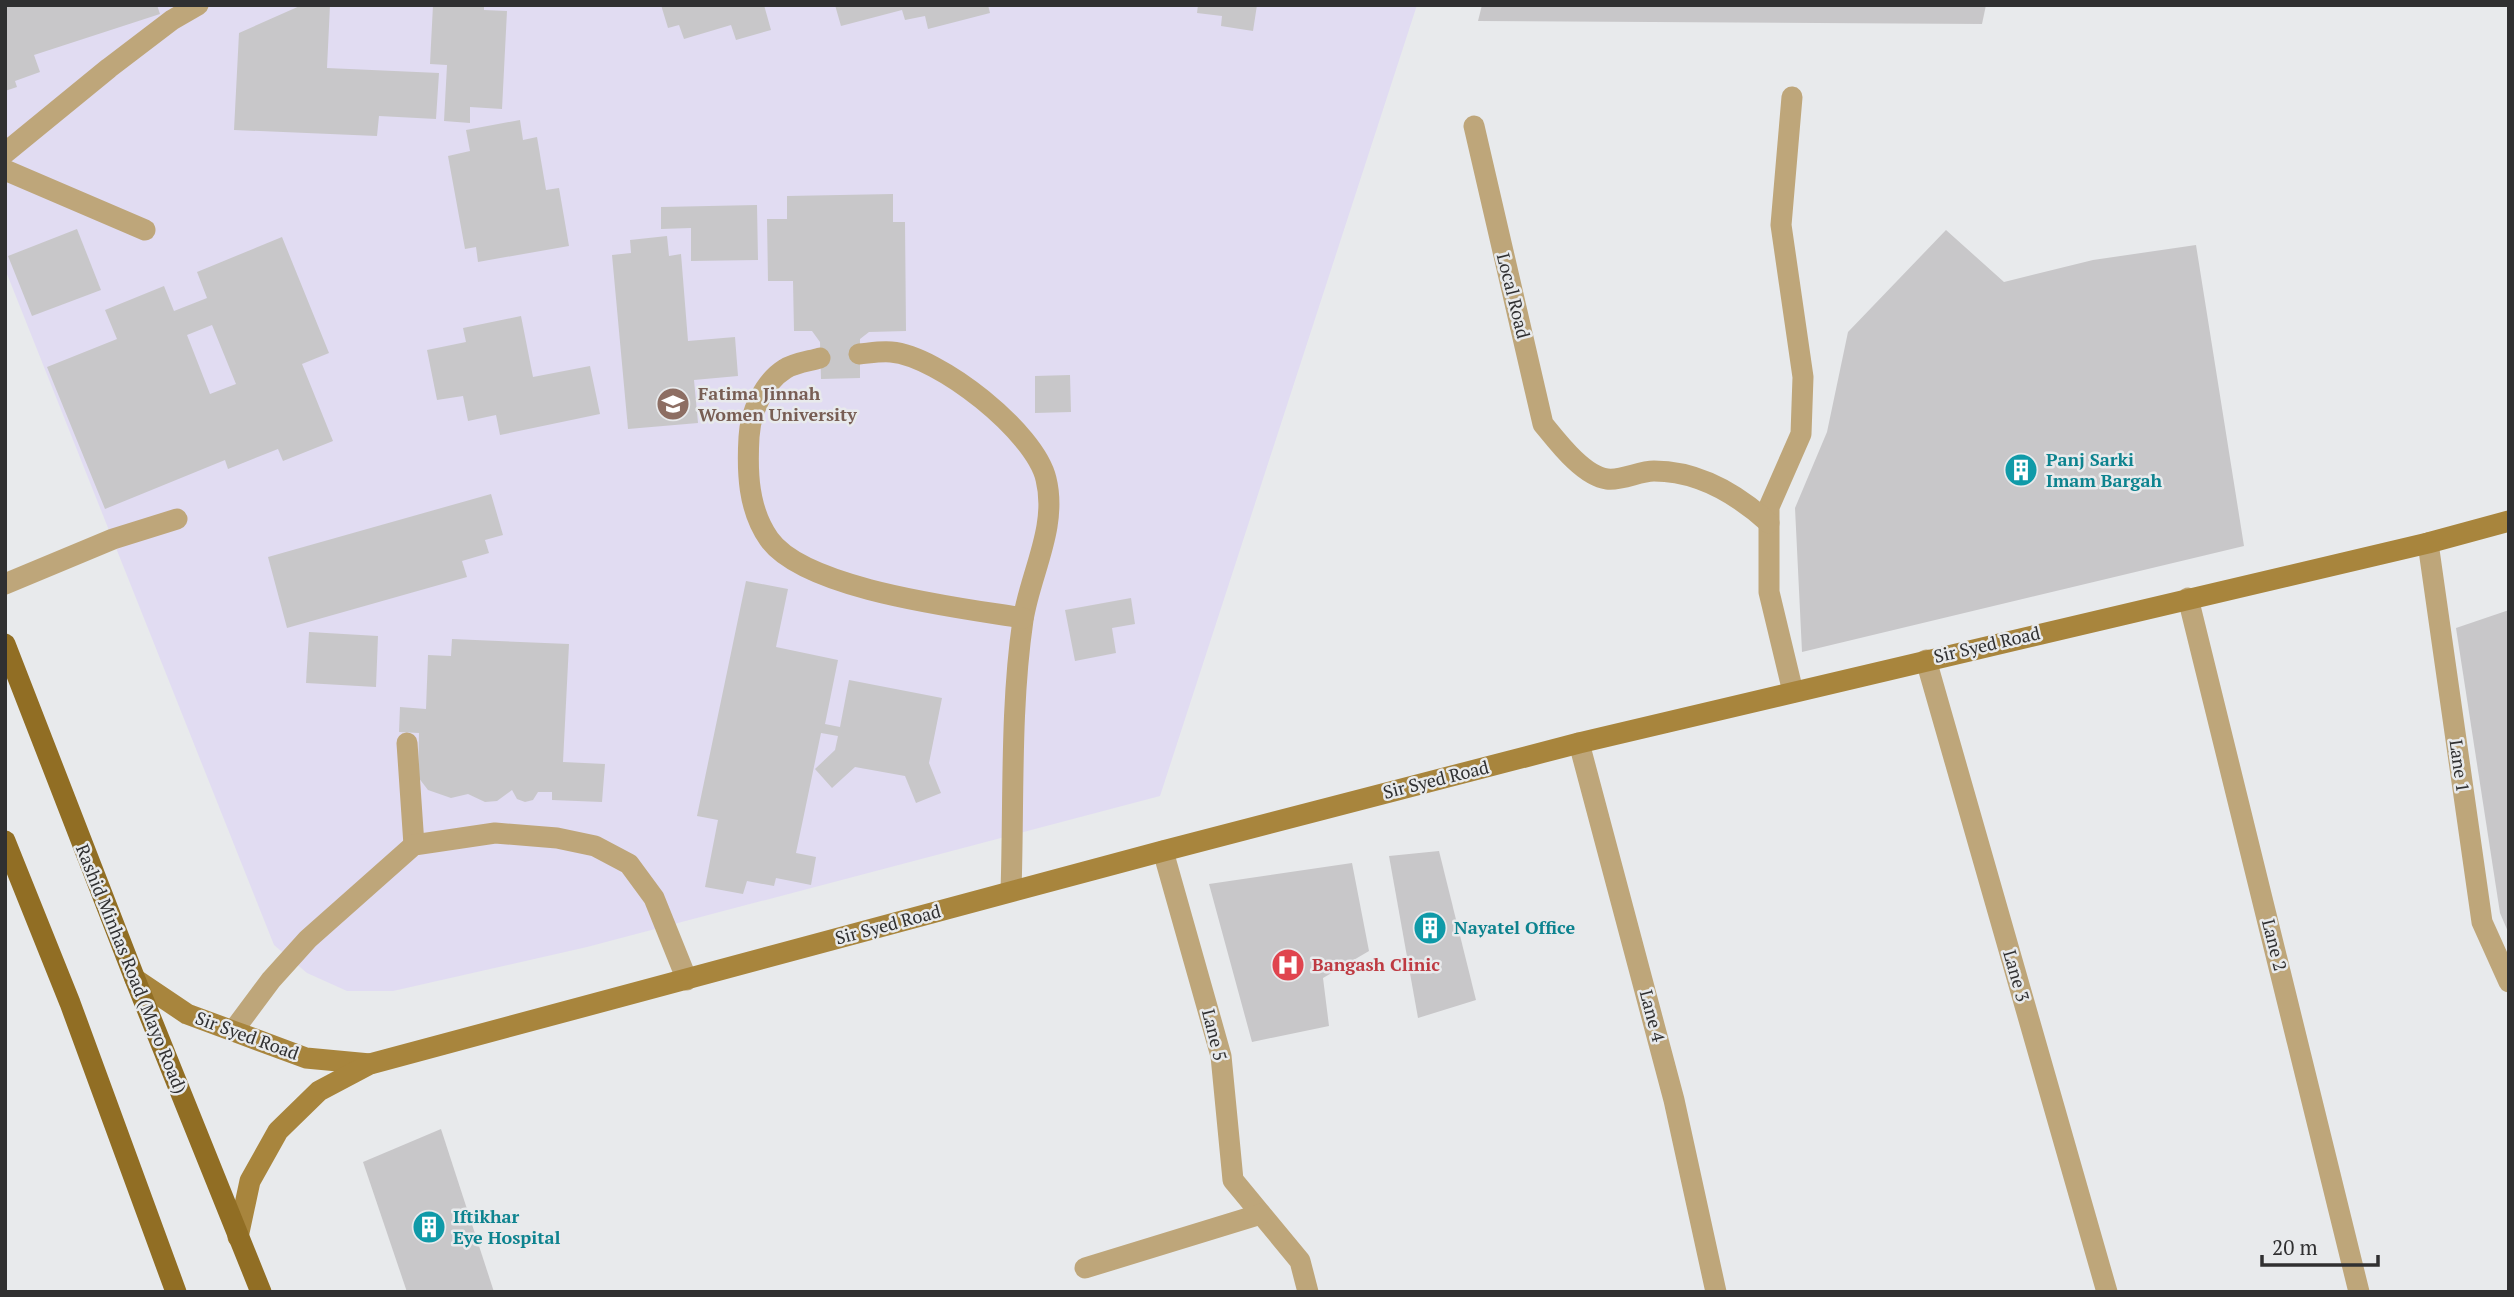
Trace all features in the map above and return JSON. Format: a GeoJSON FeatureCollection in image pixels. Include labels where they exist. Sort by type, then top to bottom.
{"type":"FeatureCollection","features":[{"type":"Feature","properties":{"kind":"main road","name":"Rashid Minhas Road (Mayo Road)"},"geometry":{"type":"LineString","coordinates":[[5,644],[135,979],[261,1292]]}},
{"type":"Feature","properties":{"kind":"main road"},"geometry":{"type":"LineString","coordinates":[[5,841],[70,1003],[176,1292]]}},
{"type":"Feature","properties":{"kind":"street"},"geometry":{"type":"LineString","coordinates":[[5,153],[109,68],[172,20],[198,5]]}},
{"type":"Feature","properties":{"kind":"street"},"geometry":{"type":"LineString","coordinates":[[1793,97],[1781,225],[1803,377],[1801,434],[1769,507],[1769,592],[1793,692]]}},
{"type":"Feature","properties":{"kind":"street","name":"Local Road"},"geometry":{"type":"LineString","coordinates":[[1474,126],[1543,424],[1570,458],[1606,479],[1654,471],[1706,480],[1748,504],[1769,523]]}},
{"type":"Feature","properties":{"kind":"street"},"geometry":{"type":"LineString","coordinates":[[5,170],[145,230]]}},
{"type":"Feature","properties":{"kind":"street"},"geometry":{"type":"LineString","coordinates":[[859,354],[892,352],[923,362],[967,388],[1007,419],[1037,455],[1046,479],[1049,503],[1045,536],[1023,618],[1018,675],[1011,891]]}},
{"type":"Feature","properties":{"kind":"street"},"geometry":{"type":"LineString","coordinates":[[820,358],[785,368],[763,393],[750,423],[747,474],[755,513],[769,540],[788,558],[824,574],[909,599],[1023,618]]}},
{"type":"Feature","properties":{"kind":"street"},"geometry":{"type":"LineString","coordinates":[[5,584],[113,539],[177,519]]}},
{"type":"Feature","properties":{"kind":"street","name":"Sir Syed Road"},"geometry":{"type":"LineString","coordinates":[[238,1237],[250,1181],[278,1131],[319,1091],[370,1065],[1163,850],[1579,743],[2188,597],[2428,543],[2509,521]]}},
{"type":"Feature","properties":{"kind":"street","name":"Lane 1"},"geometry":{"type":"LineString","coordinates":[[2428,543],[2482,922],[2509,982]]}},
{"type":"Feature","properties":{"kind":"street","name":"Lane 2"},"geometry":{"type":"LineString","coordinates":[[2188,597],[2359,1292]]}},
{"type":"Feature","properties":{"kind":"street","name":"Lane 3"},"geometry":{"type":"LineString","coordinates":[[1926,660],[2106,1292]]}},
{"type":"Feature","properties":{"kind":"street"},"geometry":{"type":"LineString","coordinates":[[407,743],[414,845]]}},
{"type":"Feature","properties":{"kind":"street","name":"Lane 4"},"geometry":{"type":"LineString","coordinates":[[1579,743],[1674,1100],[1716,1292]]}},
{"type":"Feature","properties":{"kind":"street"},"geometry":{"type":"LineString","coordinates":[[233,1031],[271,980],[308,940],[414,845],[495,833],[557,838],[606,852],[629,863],[654,898],[687,980]]}},
{"type":"Feature","properties":{"kind":"street","name":"Lane 5"},"geometry":{"type":"LineString","coordinates":[[1163,850],[1221,1056],[1233,1180],[1300,1261],[1308,1292]]}},
{"type":"Feature","properties":{"kind":"street","name":"Sir Syed Road"},"geometry":{"type":"LineString","coordinates":[[135,979],[187,1014],[306,1058],[370,1065]]}},
{"type":"Feature","properties":{"kind":"street"},"geometry":{"type":"LineString","coordinates":[[1085,1268],[1261,1214]]}},
{"type":"Feature","properties":{"kind":"shaded area","name":"Fatima Jinnah Women University"},"geometry":{"type":"Polygon","coordinates":[[[5,5],[1417,5],[1160,796],[587,947],[393,991],[347,991],[307,973],[274,945],[5,269],[5,5]]]}},
{"type":"Feature","properties":{"kind":"building"},"geometry":{"type":"Polygon","coordinates":[[[5,5],[157,5],[160,14],[34,55],[40,72],[15,81],[17,87],[5,91],[5,5]]]}},
{"type":"Feature","properties":{"kind":"building"},"geometry":{"type":"Polygon","coordinates":[[[302,5],[330,5],[327,68],[439,73],[436,119],[379,116],[377,136],[234,130],[239,33],[302,5]]]}},
{"type":"Feature","properties":{"kind":"building"},"geometry":{"type":"Polygon","coordinates":[[[433,5],[484,5],[484,10],[507,11],[502,109],[470,107],[470,123],[444,121],[447,65],[430,64],[433,5]]]}},
{"type":"Feature","properties":{"kind":"building"},"geometry":{"type":"Polygon","coordinates":[[[661,5],[764,5],[771,30],[736,40],[731,25],[684,39],[679,25],[668,28],[661,5]]]}},
{"type":"Feature","properties":{"kind":"building"},"geometry":{"type":"Polygon","coordinates":[[[835,5],[988,5],[990,13],[928,29],[925,16],[905,20],[902,10],[841,26],[835,5]]]}},
{"type":"Feature","properties":{"kind":"building"},"geometry":{"type":"Polygon","coordinates":[[[1198,5],[1257,5],[1253,31],[1221,26],[1222,16],[1197,13],[1198,5]]]}},
{"type":"Feature","properties":{"kind":"building"},"geometry":{"type":"Polygon","coordinates":[[[1482,5],[1986,5],[1982,24],[1478,21],[1482,5]]]}},
{"type":"Feature","properties":{"kind":"building"},"geometry":{"type":"Polygon","coordinates":[[[520,120],[523,140],[537,137],[546,190],[559,188],[569,246],[478,262],[476,247],[465,249],[448,156],[470,151],[466,130],[520,120]]]}},
{"type":"Feature","properties":{"kind":"building"},"geometry":{"type":"Polygon","coordinates":[[[893,194],[893,222],[905,222],[906,331],[869,332],[860,339],[860,378],[821,379],[820,342],[812,331],[794,331],[793,281],[768,281],[767,219],[787,219],[787,196],[893,194]]]}},
{"type":"Feature","properties":{"kind":"building"},"geometry":{"type":"Polygon","coordinates":[[[757,205],[758,260],[691,261],[691,228],[661,229],[661,207],[757,205]]]}},
{"type":"Feature","properties":{"kind":"building"},"geometry":{"type":"Polygon","coordinates":[[[77,229],[101,290],[32,316],[8,256],[77,229]]]}},
{"type":"Feature","properties":{"kind":"building","name":"Panj Sarki Imam Bargah"},"geometry":{"type":"Polygon","coordinates":[[[1946,230],[2004,282],[2093,260],[2196,245],[2244,546],[1802,652],[1795,508],[1827,432],[1848,332],[1946,230]]]}},
{"type":"Feature","properties":{"kind":"building"},"geometry":{"type":"Polygon","coordinates":[[[667,236],[669,256],[681,254],[688,341],[735,337],[738,376],[694,380],[698,423],[628,429],[612,255],[631,253],[630,240],[667,236]]]}},
{"type":"Feature","properties":{"kind":"building"},"geometry":{"type":"Polygon","coordinates":[[[282,237],[329,353],[302,364],[333,441],[283,461],[278,449],[228,469],[225,460],[105,509],[47,367],[117,339],[105,310],[164,286],[174,311],[207,298],[197,272],[282,237]],[[212,325],[187,335],[210,394],[236,384],[212,325]]]}},
{"type":"Feature","properties":{"kind":"building"},"geometry":{"type":"Polygon","coordinates":[[[521,316],[533,377],[590,366],[600,414],[500,435],[496,415],[468,421],[463,396],[437,400],[427,350],[466,342],[463,328],[521,316]]]}},
{"type":"Feature","properties":{"kind":"building"},"geometry":{"type":"Polygon","coordinates":[[[1070,375],[1071,412],[1035,413],[1035,376],[1070,375]]]}},
{"type":"Feature","properties":{"kind":"building"},"geometry":{"type":"Polygon","coordinates":[[[491,494],[503,535],[485,540],[489,553],[462,561],[467,577],[287,628],[268,557],[491,494]]]}},
{"type":"Feature","properties":{"kind":"building"},"geometry":{"type":"Polygon","coordinates":[[[746,581],[788,589],[776,647],[838,660],[825,724],[840,727],[849,680],[942,698],[929,763],[941,793],[916,803],[905,776],[855,767],[832,788],[815,769],[835,750],[838,736],[821,733],[796,853],[816,857],[811,885],[776,878],[774,886],[747,881],[743,894],[705,887],[718,820],[697,816],[746,581]]]}},
{"type":"Feature","properties":{"kind":"building"},"geometry":{"type":"Polygon","coordinates":[[[1131,598],[1135,624],[1112,628],[1116,653],[1075,661],[1065,610],[1131,598]]]}},
{"type":"Feature","properties":{"kind":"building"},"geometry":{"type":"Polygon","coordinates":[[[2509,610],[2509,934],[2500,913],[2456,628],[2509,610]]]}},
{"type":"Feature","properties":{"kind":"building"},"geometry":{"type":"Polygon","coordinates":[[[309,632],[378,636],[376,687],[306,683],[309,632]]]}},
{"type":"Feature","properties":{"kind":"building"},"geometry":{"type":"Polygon","coordinates":[[[452,639],[569,644],[563,762],[605,764],[602,802],[552,800],[552,792],[538,792],[533,800],[525,802],[517,799],[512,790],[497,801],[485,802],[468,794],[451,798],[428,790],[418,777],[419,733],[399,732],[400,707],[426,709],[428,655],[451,656],[452,639]]]}},
{"type":"Feature","properties":{"kind":"building","name":"Nayatel Office"},"geometry":{"type":"Polygon","coordinates":[[[1439,851],[1476,1000],[1418,1018],[1389,856],[1439,851]]]}},
{"type":"Feature","properties":{"kind":"building","name":"Bangash Clinic"},"geometry":{"type":"Polygon","coordinates":[[[1352,863],[1369,951],[1323,978],[1329,1026],[1252,1042],[1209,884],[1352,863]]]}},
{"type":"Feature","properties":{"kind":"building","name":"Iftikhar Eye Hospital"},"geometry":{"type":"Polygon","coordinates":[[[441,1129],[494,1292],[407,1292],[363,1162],[441,1129]]]}},
{"type":"Feature","properties":{"kind":"place","name":"Fatima Jinnah Women University"},"geometry":{"type":"Point","coordinates":[673,404]}},
{"type":"Feature","properties":{"kind":"place","name":"Panj Sarki Imam Bargah"},"geometry":{"type":"Point","coordinates":[2021,470]}},
{"type":"Feature","properties":{"kind":"place","name":"Nayatel Office"},"geometry":{"type":"Point","coordinates":[1430,928]}},
{"type":"Feature","properties":{"kind":"place","name":"Bangash Clinic"},"geometry":{"type":"Point","coordinates":[1288,965]}},
{"type":"Feature","properties":{"kind":"place","name":"Iftikhar Eye Hospital"},"geometry":{"type":"Point","coordinates":[429,1227]}}]}
